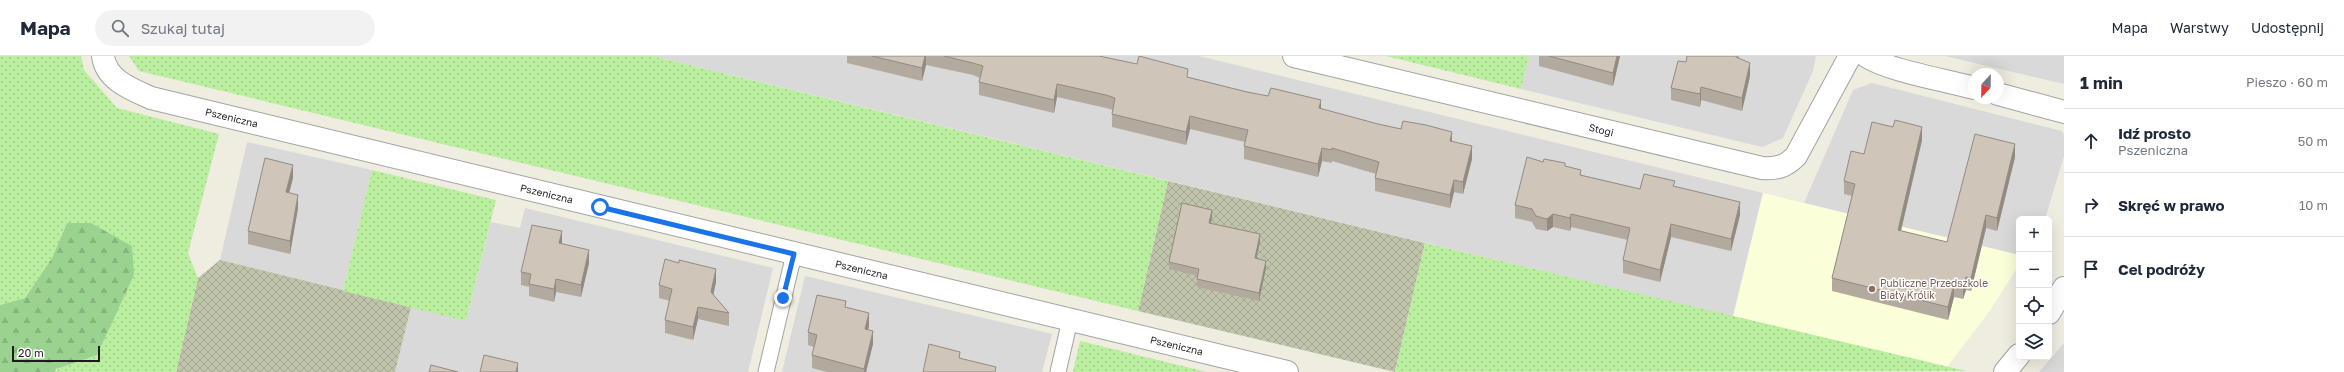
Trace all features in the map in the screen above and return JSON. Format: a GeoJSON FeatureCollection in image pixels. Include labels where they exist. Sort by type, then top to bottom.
{"type":"FeatureCollection","features":[{"type":"Feature","properties":{"kind":"street","name":"Pszeniczna"},"geometry":{"type":"LineString","coordinates":[[103,56],[104,63],[120,84],[151,98],[1287,372]]}},
{"type":"Feature","properties":{"kind":"street","name":"Stogi"},"geometry":{"type":"LineString","coordinates":[[1294,56],[1762,168],[1775,169],[1786,165],[1796,156],[1850,56]]}},
{"type":"Feature","properties":{"kind":"street"},"geometry":{"type":"LineString","coordinates":[[1866,56],[1874,61],[1894,67],[1968,86]]}},
{"type":"Feature","properties":{"kind":"street"},"geometry":{"type":"LineString","coordinates":[[2004,96],[2064,112]]}},
{"type":"Feature","properties":{"kind":"street"},"geometry":{"type":"LineString","coordinates":[[2052,307],[2064,288]]}},
{"type":"Feature","properties":{"kind":"street"},"geometry":{"type":"LineString","coordinates":[[2005,372],[2016,359]]}},
{"type":"Feature","properties":{"kind":"lane"},"geometry":{"type":"LineString","coordinates":[[766,372],[794,254]]}},
{"type":"Feature","properties":{"kind":"lane"},"geometry":{"type":"LineString","coordinates":[[1058,372],[1070,320]]}},
{"type":"Feature","properties":{"kind":"shaded area"},"geometry":{"type":"Polygon","coordinates":[[[652,56],[1199,56],[1763,193],[1733,317],[652,56]]]}},
{"type":"Feature","properties":{"kind":"shaded area"},"geometry":{"type":"Polygon","coordinates":[[[1529,56],[1816,56],[1813,71],[1783,138],[1762,147],[1521,89],[1529,56]]]}},
{"type":"Feature","properties":{"kind":"shaded area"},"geometry":{"type":"Polygon","coordinates":[[[1945,56],[2064,56],[2064,84],[2004,70],[2004,68],[1996,68],[1945,56]]]}},
{"type":"Feature","properties":{"kind":"shaded area"},"geometry":{"type":"Polygon","coordinates":[[[1872,83],[2062,131],[2064,135],[2064,156],[2046,216],[2016,216],[2016,254],[1804,203],[1853,90],[1872,83]]]}},
{"type":"Feature","properties":{"kind":"shaded area"},"geometry":{"type":"Polygon","coordinates":[[[247,142],[372,170],[343,291],[220,260],[247,142]]]}},
{"type":"Feature","properties":{"kind":"shaded area"},"geometry":{"type":"Polygon","coordinates":[[[1168,181],[1425,243],[1395,372],[1138,311],[1168,181]]]}},
{"type":"Feature","properties":{"kind":"shaded area","name":"Publiczne Przedszkole Biały Królik"},"geometry":{"type":"Polygon","coordinates":[[[1763,193],[2016,254],[2016,270],[1989,312],[1947,367],[1733,317],[1763,193]]]}},
{"type":"Feature","properties":{"kind":"shaded area"},"geometry":{"type":"Polygon","coordinates":[[[525,208],[773,268],[748,372],[395,372],[411,307],[466,321],[491,222],[520,228],[525,208]]]}},
{"type":"Feature","properties":{"kind":"shaded area"},"geometry":{"type":"Polygon","coordinates":[[[220,260],[411,307],[395,372],[176,372],[198,278],[220,260]]]}},
{"type":"Feature","properties":{"kind":"shaded area"},"geometry":{"type":"Polygon","coordinates":[[[805,276],[1052,334],[1042,372],[782,372],[805,276]]]}},
{"type":"Feature","properties":{"kind":"shaded area"},"geometry":{"type":"Polygon","coordinates":[[[2064,343],[2064,372],[2039,372],[2049,360],[2052,360],[2052,357],[2064,343]]]}},
{"type":"Feature","properties":{"kind":"green space"},"geometry":{"type":"Polygon","coordinates":[[[0,56],[81,56],[84,70],[117,108],[219,134],[188,253],[198,278],[176,372],[55,372],[115,313],[134,275],[67,223],[52,258],[25,298],[0,305],[0,56]]]}},
{"type":"Feature","properties":{"kind":"green space"},"geometry":{"type":"Polygon","coordinates":[[[129,56],[652,56],[1168,181],[1138,311],[139,71],[129,56]]]}},
{"type":"Feature","properties":{"kind":"green space"},"geometry":{"type":"Polygon","coordinates":[[[1386,56],[1529,56],[1521,89],[1386,56]]]}},
{"type":"Feature","properties":{"kind":"green space"},"geometry":{"type":"Polygon","coordinates":[[[372,170],[496,200],[466,321],[343,291],[372,170]]]}},
{"type":"Feature","properties":{"kind":"green space"},"geometry":{"type":"Polygon","coordinates":[[[67,223],[91,223],[132,246],[134,275],[97,355],[56,369],[55,372],[0,372],[0,305],[25,298],[52,258],[67,223]]]}},
{"type":"Feature","properties":{"kind":"green space"},"geometry":{"type":"Polygon","coordinates":[[[1425,243],[1966,371],[1395,372],[1425,243]]]}},
{"type":"Feature","properties":{"kind":"green space"},"geometry":{"type":"Polygon","coordinates":[[[1080,341],[1207,372],[1073,372],[1080,341]]]}},
{"type":"Feature","properties":{"kind":"building"},"geometry":{"type":"Polygon","coordinates":[[[872,56],[925,56],[922,68],[872,56]]]}},
{"type":"Feature","properties":{"kind":"building"},"geometry":{"type":"Polygon","coordinates":[[[944,56],[1099,56],[1137,64],[1139,56],[1188,69],[1187,77],[1247,92],[1268,96],[1271,88],[1321,100],[1319,108],[1378,124],[1401,129],[1403,121],[1452,132],[1450,141],[1472,146],[1463,182],[1454,180],[1450,195],[1375,178],[1379,162],[1332,148],[1332,150],[1322,148],[1318,164],[1244,146],[1248,130],[1190,116],[1186,132],[1112,114],[1115,98],[1106,95],[1057,84],[1054,100],[979,82],[983,66],[944,56]]]}},
{"type":"Feature","properties":{"kind":"building"},"geometry":{"type":"Polygon","coordinates":[[[1549,56],[1617,56],[1613,73],[1549,56]]]}},
{"type":"Feature","properties":{"kind":"building"},"geometry":{"type":"Polygon","coordinates":[[[1687,56],[1736,56],[1750,63],[1742,98],[1701,87],[1700,94],[1671,88],[1678,61],[1686,62],[1687,56]]]}},
{"type":"Feature","properties":{"kind":"building"},"geometry":{"type":"Polygon","coordinates":[[[1895,120],[1922,127],[1898,230],[1947,242],[1975,134],[2015,144],[1997,218],[1986,215],[1971,278],[1966,277],[1963,286],[1954,284],[1948,307],[1832,278],[1855,184],[1844,181],[1851,151],[1864,154],[1872,122],[1893,127],[1895,120]]]}},
{"type":"Feature","properties":{"kind":"building"},"geometry":{"type":"Polygon","coordinates":[[[1527,157],[1543,162],[1544,159],[1565,163],[1565,166],[1581,170],[1580,175],[1640,189],[1644,174],[1675,181],[1673,186],[1740,202],[1731,239],[1671,224],[1660,270],[1623,260],[1630,228],[1571,214],[1570,218],[1553,214],[1547,219],[1536,216],[1532,209],[1515,205],[1527,157]]]}},
{"type":"Feature","properties":{"kind":"building"},"geometry":{"type":"Polygon","coordinates":[[[265,158],[293,165],[286,192],[298,195],[290,241],[248,231],[265,158]]]}},
{"type":"Feature","properties":{"kind":"building"},"geometry":{"type":"Polygon","coordinates":[[[1182,203],[1212,210],[1209,223],[1260,234],[1255,258],[1266,261],[1259,293],[1197,279],[1199,269],[1169,262],[1182,203]]]}},
{"type":"Feature","properties":{"kind":"building"},"geometry":{"type":"Polygon","coordinates":[[[532,225],[562,231],[559,243],[589,250],[581,285],[556,279],[554,289],[529,284],[531,274],[521,272],[532,225]]]}},
{"type":"Feature","properties":{"kind":"building"},"geometry":{"type":"Polygon","coordinates":[[[665,259],[679,263],[679,260],[716,269],[711,292],[729,313],[698,307],[693,327],[665,320],[672,289],[659,285],[665,259]]]}},
{"type":"Feature","properties":{"kind":"building"},"geometry":{"type":"Polygon","coordinates":[[[817,295],[846,301],[845,307],[869,313],[865,329],[873,331],[864,369],[812,355],[817,335],[808,332],[817,295]]]}},
{"type":"Feature","properties":{"kind":"building"},"geometry":{"type":"Polygon","coordinates":[[[929,344],[960,352],[959,358],[996,367],[995,372],[923,372],[929,344]]]}},
{"type":"Feature","properties":{"kind":"building"},"geometry":{"type":"Polygon","coordinates":[[[484,355],[518,363],[516,372],[480,372],[484,355]]]}},
{"type":"Feature","properties":{"kind":"building"},"geometry":{"type":"Polygon","coordinates":[[[431,365],[458,372],[429,372],[431,365]]]}},
{"type":"Feature","properties":{"kind":"place","name":"Publiczne Przedszkole Biały Królik"},"geometry":{"type":"Point","coordinates":[1872,289]}},
{"type":"Feature","properties":{"kind":"route"},"geometry":{"type":"LineString","coordinates":[[600,207],[794,254],[783,298]]}}]}
